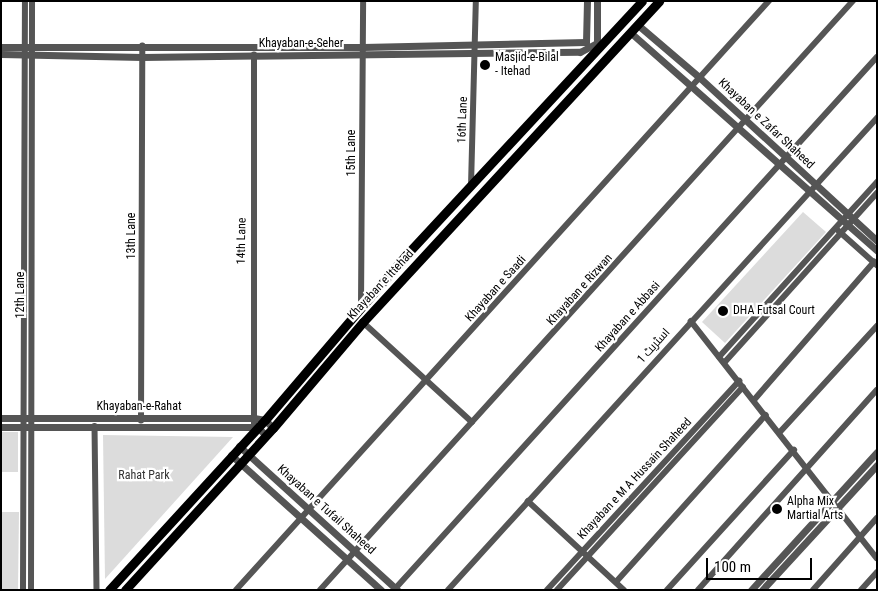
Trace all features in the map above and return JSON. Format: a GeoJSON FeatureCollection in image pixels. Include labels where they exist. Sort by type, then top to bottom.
{"type":"FeatureCollection","features":[{"type":"Feature","properties":{"kind":"main road","name":"Khayaban e Ittehad"},"geometry":{"type":"LineString","coordinates":[[109,590],[255,427],[265,420],[361,305],[596,47],[642,1]]}},
{"type":"Feature","properties":{"kind":"main road","name":"Khayaban e Ittehad"},"geometry":{"type":"LineString","coordinates":[[125,590],[273,428],[363,322],[638,26],[659,1]]}},
{"type":"Feature","properties":{"kind":"street","name":"12th Lane"},"geometry":{"type":"LineString","coordinates":[[23,590],[27,427],[28,51],[25,1]]}},
{"type":"Feature","properties":{"kind":"street","name":"12th Lane"},"geometry":{"type":"LineString","coordinates":[[28,51],[32,1]]}},
{"type":"Feature","properties":{"kind":"street","name":"15th Lane"},"geometry":{"type":"LineString","coordinates":[[361,305],[363,1]]}},
{"type":"Feature","properties":{"kind":"street","name":"16th Lane"},"geometry":{"type":"LineString","coordinates":[[471,186],[476,1]]}},
{"type":"Feature","properties":{"kind":"street"},"geometry":{"type":"LineString","coordinates":[[587,1],[586,42],[596,47],[597,1]]}},
{"type":"Feature","properties":{"kind":"street","name":"Khayaban e Saadi"},"geometry":{"type":"LineString","coordinates":[[236,590],[427,382],[769,1]]}},
{"type":"Feature","properties":{"kind":"street","name":"Khayaban e Rizwan"},"geometry":{"type":"LineString","coordinates":[[320,590],[741,128],[853,1]]}},
{"type":"Feature","properties":{"kind":"street","name":"Khayaban e Zafar Shaheed"},"geometry":{"type":"LineString","coordinates":[[638,26],[747,120],[788,159],[811,186],[848,220],[877,242]]}},
{"type":"Feature","properties":{"kind":"street"},"geometry":{"type":"LineString","coordinates":[[631,33],[783,165],[811,186]]}},
{"type":"Feature","properties":{"kind":"street","name":"Khayaban-e-Seher"},"geometry":{"type":"LineString","coordinates":[[1,54],[142,46],[363,47],[586,42]]}},
{"type":"Feature","properties":{"kind":"street","name":"13th Lane"},"geometry":{"type":"LineString","coordinates":[[142,46],[142,426]]}},
{"type":"Feature","properties":{"kind":"street","name":"Khayaban-e-Seher"},"geometry":{"type":"LineString","coordinates":[[1,47],[28,51],[142,57],[476,55],[580,52],[596,47]]}},
{"type":"Feature","properties":{"kind":"street","name":"14th Lane"},"geometry":{"type":"LineString","coordinates":[[254,56],[255,427]]}},
{"type":"Feature","properties":{"kind":"street","name":"Khayaban e Abbasi"},"geometry":{"type":"LineString","coordinates":[[395,589],[783,165],[877,57]]}},
{"type":"Feature","properties":{"kind":"street","name":"اسٹریٹ 1"},"geometry":{"type":"LineString","coordinates":[[448,590],[811,186],[877,118]]}},
{"type":"Feature","properties":{"kind":"street"},"geometry":{"type":"LineString","coordinates":[[719,357],[836,228],[848,220],[876,188]]}},
{"type":"Feature","properties":{"kind":"street"},"geometry":{"type":"LineString","coordinates":[[724,363],[842,233],[848,220]]}},
{"type":"Feature","properties":{"kind":"street"},"geometry":{"type":"LineString","coordinates":[[848,220],[877,251]]}},
{"type":"Feature","properties":{"kind":"street"},"geometry":{"type":"LineString","coordinates":[[754,400],[876,263],[836,228]]}},
{"type":"Feature","properties":{"kind":"street"},"geometry":{"type":"LineString","coordinates":[[691,321],[877,558]]}},
{"type":"Feature","properties":{"kind":"street"},"geometry":{"type":"LineString","coordinates":[[363,322],[472,422]]}},
{"type":"Feature","properties":{"kind":"street"},"geometry":{"type":"LineString","coordinates":[[780,432],[877,326]]}},
{"type":"Feature","properties":{"kind":"street","name":"Khayaban e M A Hussain Shaheed"},"geometry":{"type":"LineString","coordinates":[[547,590],[738,381]]}},
{"type":"Feature","properties":{"kind":"street","name":"Khayaban e M A Hussain Shaheed"},"geometry":{"type":"LineString","coordinates":[[557,590],[743,387]]}},
{"type":"Feature","properties":{"kind":"street"},"geometry":{"type":"LineString","coordinates":[[698,590],[877,390]]}},
{"type":"Feature","properties":{"kind":"street"},"geometry":{"type":"LineString","coordinates":[[616,582],[766,415]]}},
{"type":"Feature","properties":{"kind":"street","name":"Khayaban-e-Rahat"},"geometry":{"type":"LineString","coordinates":[[1,418],[254,418],[265,420]]}},
{"type":"Feature","properties":{"kind":"street"},"geometry":{"type":"LineString","coordinates":[[265,420],[273,428]]}},
{"type":"Feature","properties":{"kind":"street"},"geometry":{"type":"LineString","coordinates":[[94,426],[97,590]]}},
{"type":"Feature","properties":{"kind":"street"},"geometry":{"type":"LineString","coordinates":[[1,427],[255,427],[266,435]]}},
{"type":"Feature","properties":{"kind":"street","name":"12th Lane"},"geometry":{"type":"LineString","coordinates":[[27,427],[31,590]]}},
{"type":"Feature","properties":{"kind":"street","name":"Khayaban e Tufail Shaheed"},"geometry":{"type":"LineString","coordinates":[[239,446],[395,589]]}},
{"type":"Feature","properties":{"kind":"street"},"geometry":{"type":"LineString","coordinates":[[667,590],[794,450]]}},
{"type":"Feature","properties":{"kind":"street"},"geometry":{"type":"LineString","coordinates":[[751,590],[877,452]]}},
{"type":"Feature","properties":{"kind":"street","name":"Khayaban e Tufail Shaheed"},"geometry":{"type":"LineString","coordinates":[[231,455],[381,590]]}},
{"type":"Feature","properties":{"kind":"street"},"geometry":{"type":"LineString","coordinates":[[762,590],[877,465]]}},
{"type":"Feature","properties":{"kind":"street"},"geometry":{"type":"LineString","coordinates":[[528,501],[623,590]]}},
{"type":"Feature","properties":{"kind":"street"},"geometry":{"type":"LineString","coordinates":[[813,590],[877,518]]}},
{"type":"Feature","properties":{"kind":"street"},"geometry":{"type":"LineString","coordinates":[[861,590],[877,572]]}},
{"type":"Feature","properties":{"kind":"green space"},"geometry":{"type":"Polygon","coordinates":[[[803,212],[826,232],[725,343],[702,322],[803,212]]]}},
{"type":"Feature","properties":{"kind":"green space"},"geometry":{"type":"Polygon","coordinates":[[[1,432],[18,432],[18,472],[1,472],[1,432]]]}},
{"type":"Feature","properties":{"kind":"green space","name":"Rahat Park"},"geometry":{"type":"Polygon","coordinates":[[[103,435],[233,437],[105,579],[103,435]]]}},
{"type":"Feature","properties":{"kind":"green space"},"geometry":{"type":"Polygon","coordinates":[[[1,512],[19,512],[18,590],[1,590],[1,512]]]}},
{"type":"Feature","properties":{"kind":"place","name":"Masjid-e-Bilal - Itehad"},"geometry":{"type":"Point","coordinates":[485,65]}},
{"type":"Feature","properties":{"kind":"place","name":"DHA Futsal Court"},"geometry":{"type":"Point","coordinates":[723,311]}},
{"type":"Feature","properties":{"kind":"place","name":"Alpha Mix Martial Arts"},"geometry":{"type":"Point","coordinates":[777,509]}}]}
